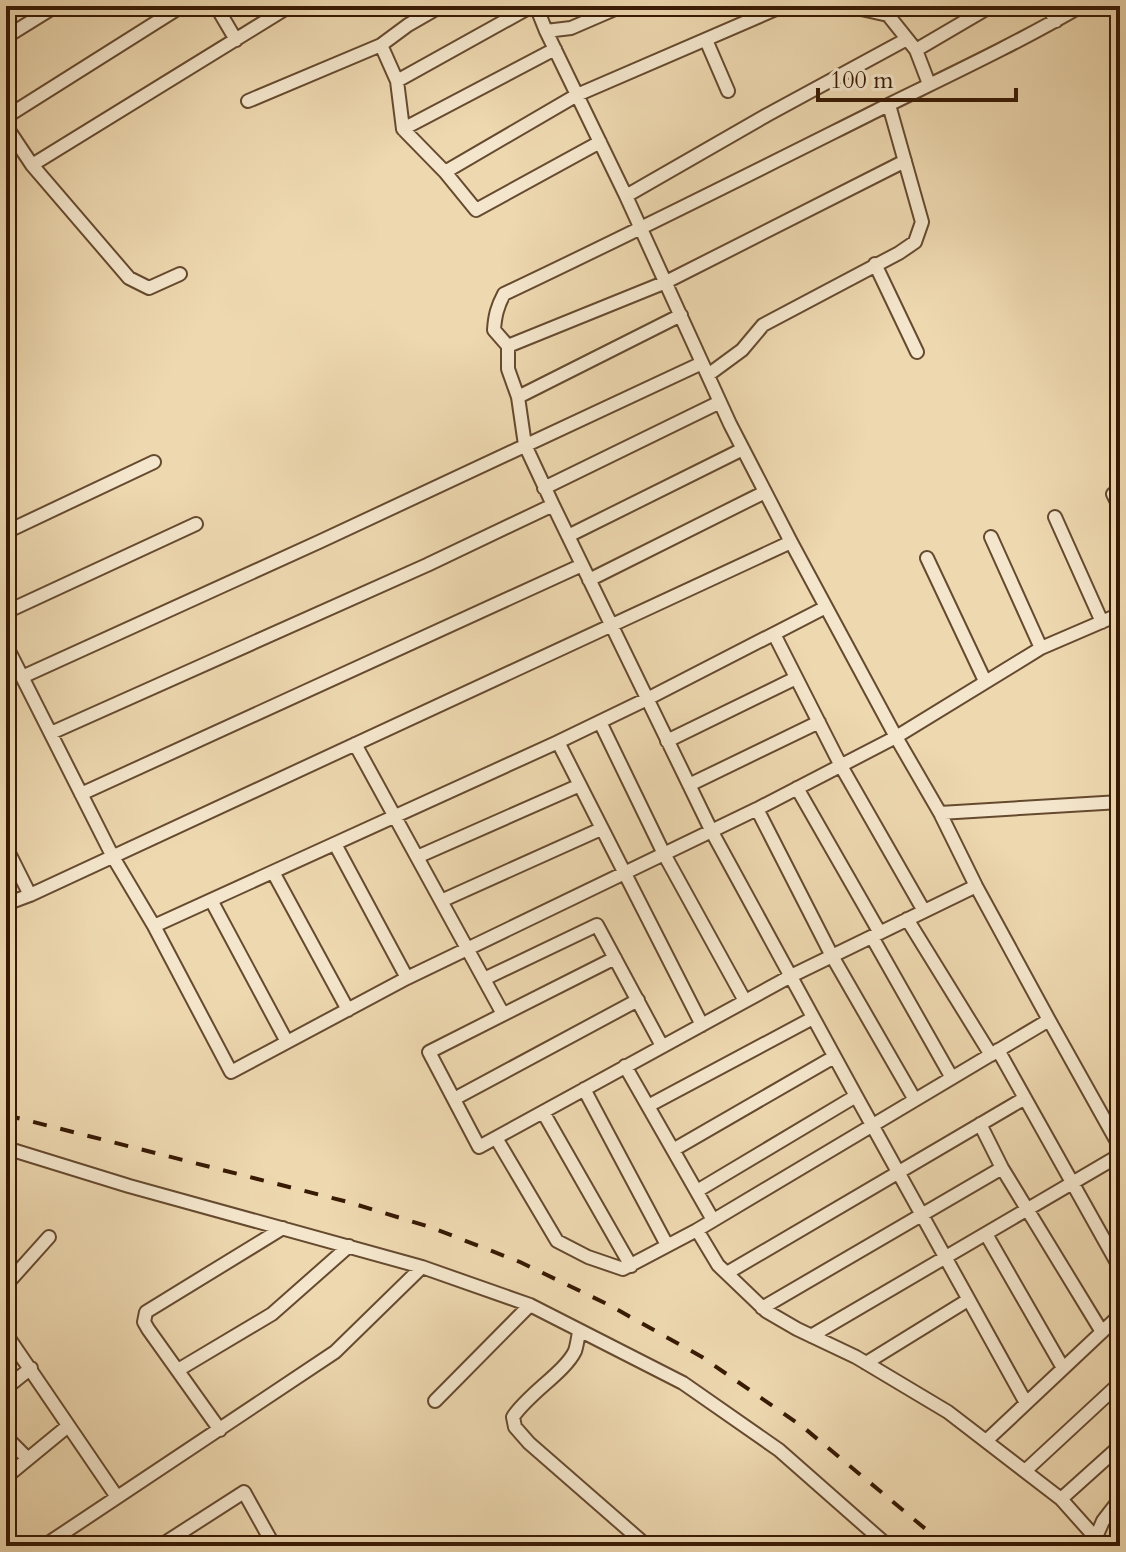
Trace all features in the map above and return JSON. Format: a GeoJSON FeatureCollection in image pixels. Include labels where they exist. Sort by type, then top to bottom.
{"type":"FeatureCollection","features":[{"type":"Feature","properties":{"kind":"street"},"geometry":{"type":"LineString","coordinates":[[6,37],[56,6]]}},
{"type":"Feature","properties":{"kind":"street"},"geometry":{"type":"LineString","coordinates":[[6,117],[182,6]]}},
{"type":"Feature","properties":{"kind":"street"},"geometry":{"type":"LineString","coordinates":[[216,6],[236,40]]}},
{"type":"Feature","properties":{"kind":"street"},"geometry":{"type":"LineString","coordinates":[[248,101],[381,45],[441,6]]}},
{"type":"Feature","properties":{"kind":"street"},"geometry":{"type":"LineString","coordinates":[[397,81],[534,6],[765,492],[1120,1147]]}},
{"type":"Feature","properties":{"kind":"street"},"geometry":{"type":"LineString","coordinates":[[546,31],[571,28],[622,6]]}},
{"type":"Feature","properties":{"kind":"street"},"geometry":{"type":"LineString","coordinates":[[445,172],[577,95],[783,6]]}},
{"type":"Feature","properties":{"kind":"street"},"geometry":{"type":"LineString","coordinates":[[848,6],[888,15],[912,45],[929,84]]}},
{"type":"Feature","properties":{"kind":"street"},"geometry":{"type":"LineString","coordinates":[[888,15],[902,6]]}},
{"type":"Feature","properties":{"kind":"street"},"geometry":{"type":"LineString","coordinates":[[626,196],[767,115],[991,6]]}},
{"type":"Feature","properties":{"kind":"street"},"geometry":{"type":"LineString","coordinates":[[1047,6],[1056,21]]}},
{"type":"Feature","properties":{"kind":"street"},"geometry":{"type":"LineString","coordinates":[[1026,1403],[712,832],[525,445],[518,397],[508,369],[508,346],[494,330],[496,308],[504,294],[1021,41],[1081,6]]}},
{"type":"Feature","properties":{"kind":"street"},"geometry":{"type":"LineString","coordinates":[[32,165],[285,7]]}},
{"type":"Feature","properties":{"kind":"street"},"geometry":{"type":"LineString","coordinates":[[706,40],[728,91]]}},
{"type":"Feature","properties":{"kind":"street"},"geometry":{"type":"LineString","coordinates":[[381,45],[397,81],[403,129],[445,172],[476,210],[600,142]]}},
{"type":"Feature","properties":{"kind":"street"},"geometry":{"type":"LineString","coordinates":[[403,129],[555,49]]}},
{"type":"Feature","properties":{"kind":"street"},"geometry":{"type":"LineString","coordinates":[[708,375],[742,350],[763,325],[915,242],[922,222],[889,105]]}},
{"type":"Feature","properties":{"kind":"street"},"geometry":{"type":"LineString","coordinates":[[6,126],[32,165],[129,278],[149,288],[180,274]]}},
{"type":"Feature","properties":{"kind":"street"},"geometry":{"type":"LineString","coordinates":[[508,346],[666,282],[905,161]]}},
{"type":"Feature","properties":{"kind":"street"},"geometry":{"type":"LineString","coordinates":[[875,264],[917,352]]}},
{"type":"Feature","properties":{"kind":"street"},"geometry":{"type":"LineString","coordinates":[[518,397],[681,315]]}},
{"type":"Feature","properties":{"kind":"street"},"geometry":{"type":"LineString","coordinates":[[22,677],[702,363]]}},
{"type":"Feature","properties":{"kind":"street"},"geometry":{"type":"LineString","coordinates":[[544,488],[720,402]]}},
{"type":"Feature","properties":{"kind":"street"},"geometry":{"type":"LineString","coordinates":[[568,536],[743,449]]}},
{"type":"Feature","properties":{"kind":"street"},"geometry":{"type":"LineString","coordinates":[[6,532],[154,462]]}},
{"type":"Feature","properties":{"kind":"street"},"geometry":{"type":"LineString","coordinates":[[589,580],[765,492]]}},
{"type":"Feature","properties":{"kind":"street"},"geometry":{"type":"LineString","coordinates":[[1113,494],[1120,508]]}},
{"type":"Feature","properties":{"kind":"street"},"geometry":{"type":"LineString","coordinates":[[51,733],[427,565],[553,505]]}},
{"type":"Feature","properties":{"kind":"street"},"geometry":{"type":"LineString","coordinates":[[6,645],[113,857],[154,926],[231,1072],[407,978],[712,832],[841,766],[896,737],[1041,648],[1114,620],[1055,517]]}},
{"type":"Feature","properties":{"kind":"street"},"geometry":{"type":"LineString","coordinates":[[6,612],[196,524]]}},
{"type":"Feature","properties":{"kind":"street"},"geometry":{"type":"LineString","coordinates":[[991,537],[1041,648]]}},
{"type":"Feature","properties":{"kind":"street"},"geometry":{"type":"LineString","coordinates":[[6,904],[791,542]]}},
{"type":"Feature","properties":{"kind":"street"},"geometry":{"type":"LineString","coordinates":[[927,558],[985,681]]}},
{"type":"Feature","properties":{"kind":"street"},"geometry":{"type":"LineString","coordinates":[[81,794],[582,565]]}},
{"type":"Feature","properties":{"kind":"street"},"geometry":{"type":"LineString","coordinates":[[154,926],[558,742],[826,607]]}},
{"type":"Feature","properties":{"kind":"street"},"geometry":{"type":"LineString","coordinates":[[774,634],[841,766],[924,911]]}},
{"type":"Feature","properties":{"kind":"street"},"geometry":{"type":"LineString","coordinates":[[667,741],[796,678]]}},
{"type":"Feature","properties":{"kind":"street"},"geometry":{"type":"LineString","coordinates":[[600,722],[664,854],[745,1001]]}},
{"type":"Feature","properties":{"kind":"street"},"geometry":{"type":"LineString","coordinates":[[689,785],[819,722]]}},
{"type":"Feature","properties":{"kind":"street"},"geometry":{"type":"LineString","coordinates":[[558,742],[702,1025]]}},
{"type":"Feature","properties":{"kind":"street"},"geometry":{"type":"LineString","coordinates":[[355,744],[503,1014]]}},
{"type":"Feature","properties":{"kind":"street"},"geometry":{"type":"LineString","coordinates":[[417,857],[580,785]]}},
{"type":"Feature","properties":{"kind":"street"},"geometry":{"type":"LineString","coordinates":[[797,788],[952,1078]]}},
{"type":"Feature","properties":{"kind":"street"},"geometry":{"type":"LineString","coordinates":[[940,813],[1120,802]]}},
{"type":"Feature","properties":{"kind":"street"},"geometry":{"type":"LineString","coordinates":[[757,809],[832,956],[915,1100]]}},
{"type":"Feature","properties":{"kind":"street"},"geometry":{"type":"LineString","coordinates":[[441,901],[601,829]]}},
{"type":"Feature","properties":{"kind":"street"},"geometry":{"type":"LineString","coordinates":[[335,844],[407,978]]}},
{"type":"Feature","properties":{"kind":"street"},"geometry":{"type":"LineString","coordinates":[[6,847],[30,895]]}},
{"type":"Feature","properties":{"kind":"street"},"geometry":{"type":"LineString","coordinates":[[273,872],[348,1010]]}},
{"type":"Feature","properties":{"kind":"street"},"geometry":{"type":"LineString","coordinates":[[615,958],[429,1052],[479,1147],[791,976],[976,886]]}},
{"type":"Feature","properties":{"kind":"street"},"geometry":{"type":"LineString","coordinates":[[211,900],[287,1042]]}},
{"type":"Feature","properties":{"kind":"street"},"geometry":{"type":"LineString","coordinates":[[907,919],[1025,1098],[1120,1268]]}},
{"type":"Feature","properties":{"kind":"street"},"geometry":{"type":"LineString","coordinates":[[484,979],[597,925],[662,1046]]}},
{"type":"Feature","properties":{"kind":"street"},"geometry":{"type":"LineString","coordinates":[[454,1099],[638,1000]]}},
{"type":"Feature","properties":{"kind":"street"},"geometry":{"type":"LineString","coordinates":[[648,1106],[813,1018]]}},
{"type":"Feature","properties":{"kind":"street"},"geometry":{"type":"LineString","coordinates":[[496,1138],[557,1241],[588,1257],[623,1269],[697,1230],[1049,1020]]}},
{"type":"Feature","properties":{"kind":"street"},"geometry":{"type":"LineString","coordinates":[[673,1150],[834,1057]]}},
{"type":"Feature","properties":{"kind":"street"},"geometry":{"type":"LineString","coordinates":[[625,1066],[713,1220]]}},
{"type":"Feature","properties":{"kind":"street"},"geometry":{"type":"LineString","coordinates":[[584,1089],[667,1245]]}},
{"type":"Feature","properties":{"kind":"street"},"geometry":{"type":"LineString","coordinates":[[697,1191],[856,1096]]}},
{"type":"Feature","properties":{"kind":"street"},"geometry":{"type":"LineString","coordinates":[[727,1273],[1025,1098]]}},
{"type":"Feature","properties":{"kind":"street"},"geometry":{"type":"LineString","coordinates":[[543,1112],[631,1266]]}},
{"type":"Feature","properties":{"kind":"street"},"geometry":{"type":"LineString","coordinates":[[980,1124],[1002,1168],[1102,1332]]}},
{"type":"Feature","properties":{"kind":"street"},"geometry":{"type":"LineString","coordinates":[[6,1148],[129,1186],[422,1267],[530,1305],[683,1383],[779,1450],[888,1546]]}},
{"type":"Feature","properties":{"kind":"street"},"geometry":{"type":"LineString","coordinates":[[811,1336],[1120,1155]]}},
{"type":"Feature","properties":{"kind":"street"},"geometry":{"type":"LineString","coordinates":[[762,1308],[1002,1168]]}},
{"type":"Feature","properties":{"kind":"street"},"geometry":{"type":"LineString","coordinates":[[220,1430],[148,1329],[144,1322],[146,1312],[283,1228]]}},
{"type":"Feature","properties":{"kind":"street"},"geometry":{"type":"LineString","coordinates":[[697,1230],[718,1265],[762,1308],[866,1363],[948,1412],[1061,1499],[1100,1542]]}},
{"type":"Feature","properties":{"kind":"street"},"geometry":{"type":"LineString","coordinates":[[986,1234],[1063,1368]]}},
{"type":"Feature","properties":{"kind":"street"},"geometry":{"type":"LineString","coordinates":[[6,1285],[49,1237]]}},
{"type":"Feature","properties":{"kind":"street"},"geometry":{"type":"LineString","coordinates":[[178,1370],[272,1314],[349,1246]]}},
{"type":"Feature","properties":{"kind":"street"},"geometry":{"type":"LineString","coordinates":[[44,1546],[335,1352],[422,1267]]}},
{"type":"Feature","properties":{"kind":"street"},"geometry":{"type":"LineString","coordinates":[[866,1363],[968,1300]]}},
{"type":"Feature","properties":{"kind":"street"},"geometry":{"type":"LineString","coordinates":[[435,1401],[530,1305]]}},
{"type":"Feature","properties":{"kind":"street"},"geometry":{"type":"LineString","coordinates":[[986,1441],[1120,1315]]}},
{"type":"Feature","properties":{"kind":"street"},"geometry":{"type":"LineString","coordinates":[[579,1332],[575,1350],[566,1363],[513,1417],[515,1427],[529,1443],[647,1546]]}},
{"type":"Feature","properties":{"kind":"street"},"geometry":{"type":"LineString","coordinates":[[6,1334],[117,1497]]}},
{"type":"Feature","properties":{"kind":"street"},"geometry":{"type":"LineString","coordinates":[[6,1388],[31,1368]]}},
{"type":"Feature","properties":{"kind":"street"},"geometry":{"type":"LineString","coordinates":[[1025,1471],[1120,1383]]}},
{"type":"Feature","properties":{"kind":"street"},"geometry":{"type":"LineString","coordinates":[[6,1477],[68,1426]]}},
{"type":"Feature","properties":{"kind":"street"},"geometry":{"type":"LineString","coordinates":[[6,1437],[28,1459]]}},
{"type":"Feature","properties":{"kind":"street"},"geometry":{"type":"LineString","coordinates":[[1061,1499],[1120,1446]]}},
{"type":"Feature","properties":{"kind":"street"},"geometry":{"type":"LineString","coordinates":[[160,1546],[244,1492],[274,1546]]}},
{"type":"Feature","properties":{"kind":"street"},"geometry":{"type":"LineString","coordinates":[[1100,1542],[1103,1521],[1120,1499]]}},
{"type":"Feature","properties":{"kind":"railway"},"geometry":{"type":"LineString","coordinates":[[6,1115],[348,1202],[430,1227],[520,1262],[609,1305],[702,1357],[803,1427],[946,1546]]}}]}
